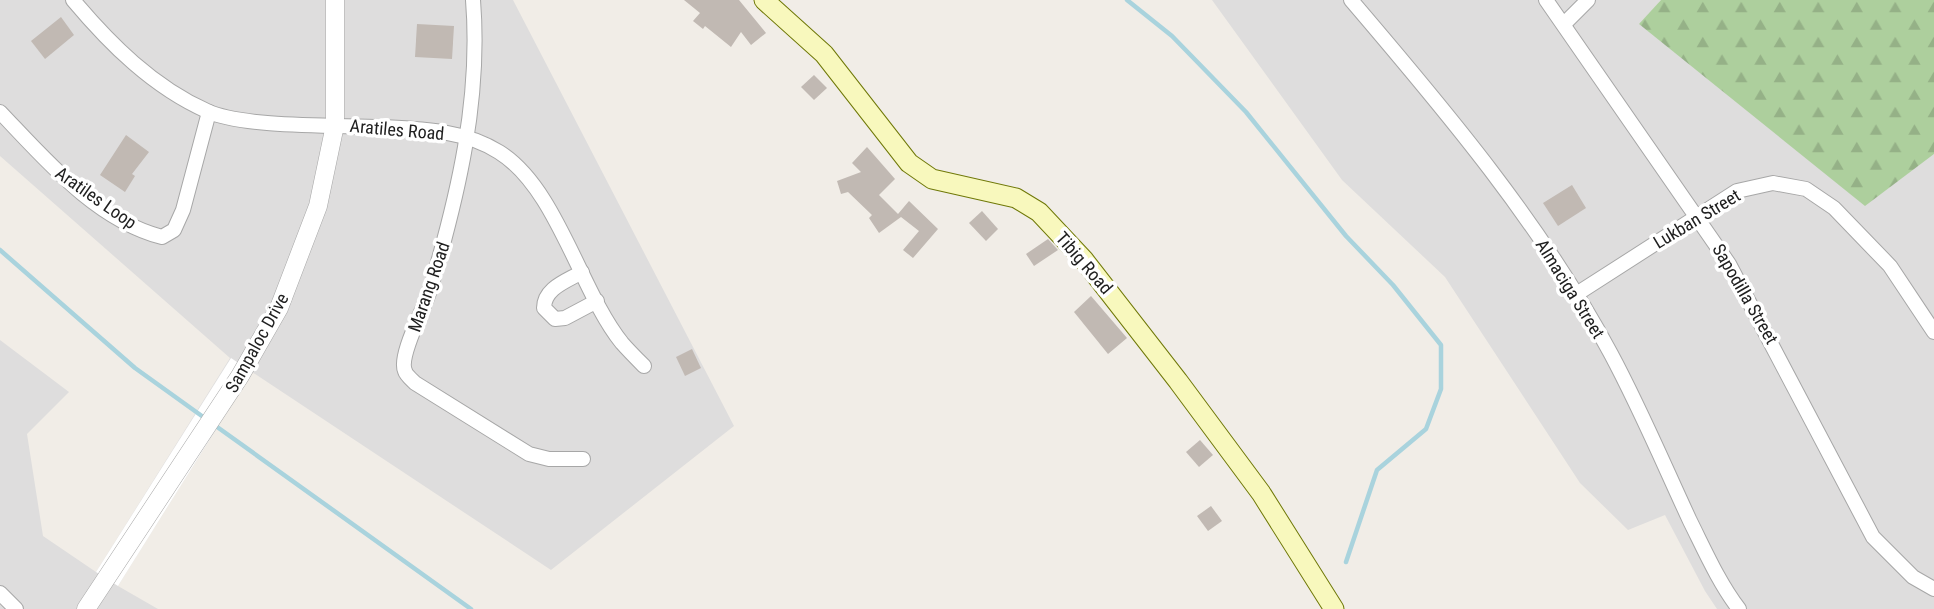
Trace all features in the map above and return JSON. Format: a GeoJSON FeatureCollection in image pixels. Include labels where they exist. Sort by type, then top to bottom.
{"type":"FeatureCollection","features":[{"type":"Feature","properties":{"kind":"main road","name":"Tibig Road"},"geometry":{"type":"LineString","coordinates":[[764,0],[824,54],[909,163],[932,178],[1016,198],[1039,212],[1084,260],[1261,493],[1334,609]]}},
{"type":"Feature","properties":{"kind":"street","name":"Aratiles Road"},"geometry":{"type":"LineString","coordinates":[[73,0],[130,60],[209,112],[258,121],[468,136],[501,153],[522,172],[544,201],[621,342],[644,366]]}},
{"type":"Feature","properties":{"kind":"street","name":"Sampaloc Drive"},"geometry":{"type":"LineString","coordinates":[[86,609],[240,376],[279,308],[305,246],[318,206],[335,125],[335,0]]}},
{"type":"Feature","properties":{"kind":"street","name":"Marang Road"},"geometry":{"type":"LineString","coordinates":[[473,0],[475,26],[468,136],[445,240],[426,303],[404,358],[405,371],[415,383],[529,454],[549,459],[583,459]]}},
{"type":"Feature","properties":{"kind":"street","name":"Almaciga Street"},"geometry":{"type":"LineString","coordinates":[[1351,0],[1480,158],[1530,226],[1610,351],[1706,554],[1739,609]]}},
{"type":"Feature","properties":{"kind":"street","name":"Sapodilla Street"},"geometry":{"type":"LineString","coordinates":[[1546,0],[1565,23],[1699,216],[1760,318],[1851,500],[1873,537],[1913,577],[1934,589]]}},
{"type":"Feature","properties":{"kind":"street"},"geometry":{"type":"LineString","coordinates":[[1565,23],[1588,0]]}},
{"type":"Feature","properties":{"kind":"street","name":"Aratiles Loop"},"geometry":{"type":"LineString","coordinates":[[0,111],[51,166],[89,198],[137,227],[162,237],[174,230],[183,210],[209,112]]}},
{"type":"Feature","properties":{"kind":"street","name":"Lukban Street"},"geometry":{"type":"LineString","coordinates":[[1574,295],[1737,191],[1773,183],[1806,189],[1834,208],[1860,232],[1890,266],[1934,332]]}},
{"type":"Feature","properties":{"kind":"street"},"geometry":{"type":"LineString","coordinates":[[582,272],[550,291],[544,299],[544,308],[555,319],[565,318],[597,301]]}},
{"type":"Feature","properties":{"kind":"street"},"geometry":{"type":"LineString","coordinates":[[0,593],[16,609]]}},
{"type":"Feature","properties":{"kind":"shaded area"},"geometry":{"type":"Polygon","coordinates":[[[0,0],[513,0],[734,426],[551,570],[252,372],[118,586],[158,609],[0,609],[0,340],[69,392],[27,434],[43,536],[96,572],[230,358],[0,156],[0,0]]]}},
{"type":"Feature","properties":{"kind":"shaded area"},"geometry":{"type":"Polygon","coordinates":[[[1212,0],[1661,0],[1640,24],[1931,156],[1934,154],[1934,609],[1717,609],[1665,515],[1628,530],[1580,483],[1445,277],[1342,180],[1212,0]]]}},
{"type":"Feature","properties":{"kind":"green space"},"geometry":{"type":"Polygon","coordinates":[[[1661,0],[1934,0],[1934,154],[1865,206],[1639,24],[1661,0]]]}},
{"type":"Feature","properties":{"kind":"pier"},"geometry":{"type":"Polygon","coordinates":[[[231,358],[252,372],[118,586],[96,572],[231,358]]]}},
{"type":"Feature","properties":{"kind":"building"},"geometry":{"type":"Polygon","coordinates":[[[684,0],[739,0],[766,33],[751,45],[741,32],[731,47],[705,26],[703,29],[693,21],[700,13],[684,0]]]}},
{"type":"Feature","properties":{"kind":"building"},"geometry":{"type":"Polygon","coordinates":[[[61,17],[74,35],[45,59],[31,41],[61,17]]]}},
{"type":"Feature","properties":{"kind":"building"},"geometry":{"type":"Polygon","coordinates":[[[417,24],[454,26],[452,59],[415,57],[417,24]]]}},
{"type":"Feature","properties":{"kind":"building"},"geometry":{"type":"Polygon","coordinates":[[[814,75],[827,88],[814,100],[801,87],[814,75]]]}},
{"type":"Feature","properties":{"kind":"building"},"geometry":{"type":"Polygon","coordinates":[[[126,135],[149,152],[132,174],[135,176],[125,192],[100,175],[126,135]]]}},
{"type":"Feature","properties":{"kind":"building"},"geometry":{"type":"Polygon","coordinates":[[[867,147],[895,179],[879,195],[898,214],[909,201],[938,229],[913,258],[903,250],[919,231],[901,217],[879,233],[869,218],[872,215],[848,192],[841,194],[837,181],[861,172],[852,163],[867,147]]]}},
{"type":"Feature","properties":{"kind":"building"},"geometry":{"type":"Polygon","coordinates":[[[1572,185],[1586,208],[1558,226],[1543,203],[1572,185]]]}},
{"type":"Feature","properties":{"kind":"building"},"geometry":{"type":"Polygon","coordinates":[[[982,211],[998,229],[986,241],[969,223],[982,211]]]}},
{"type":"Feature","properties":{"kind":"building"},"geometry":{"type":"Polygon","coordinates":[[[1048,239],[1058,250],[1034,266],[1026,254],[1048,239]]]}},
{"type":"Feature","properties":{"kind":"building"},"geometry":{"type":"Polygon","coordinates":[[[1091,296],[1127,338],[1108,354],[1074,312],[1091,296]]]}},
{"type":"Feature","properties":{"kind":"building"},"geometry":{"type":"Polygon","coordinates":[[[692,349],[701,368],[685,376],[676,357],[692,349]]]}},
{"type":"Feature","properties":{"kind":"building"},"geometry":{"type":"Polygon","coordinates":[[[1200,440],[1213,455],[1199,467],[1186,452],[1200,440]]]}},
{"type":"Feature","properties":{"kind":"building"},"geometry":{"type":"Polygon","coordinates":[[[1211,506],[1222,521],[1208,531],[1197,516],[1211,506]]]}},
{"type":"Feature","properties":{"kind":"waterway"},"geometry":{"type":"LineString","coordinates":[[1127,0],[1172,36],[1246,112],[1346,236],[1393,285],[1441,345],[1441,389],[1426,429],[1377,470],[1346,562]]}},
{"type":"Feature","properties":{"kind":"waterway"},"geometry":{"type":"LineString","coordinates":[[0,250],[135,368],[206,419]]}},
{"type":"Feature","properties":{"kind":"waterway"},"geometry":{"type":"LineString","coordinates":[[213,424],[471,609]]}}]}
